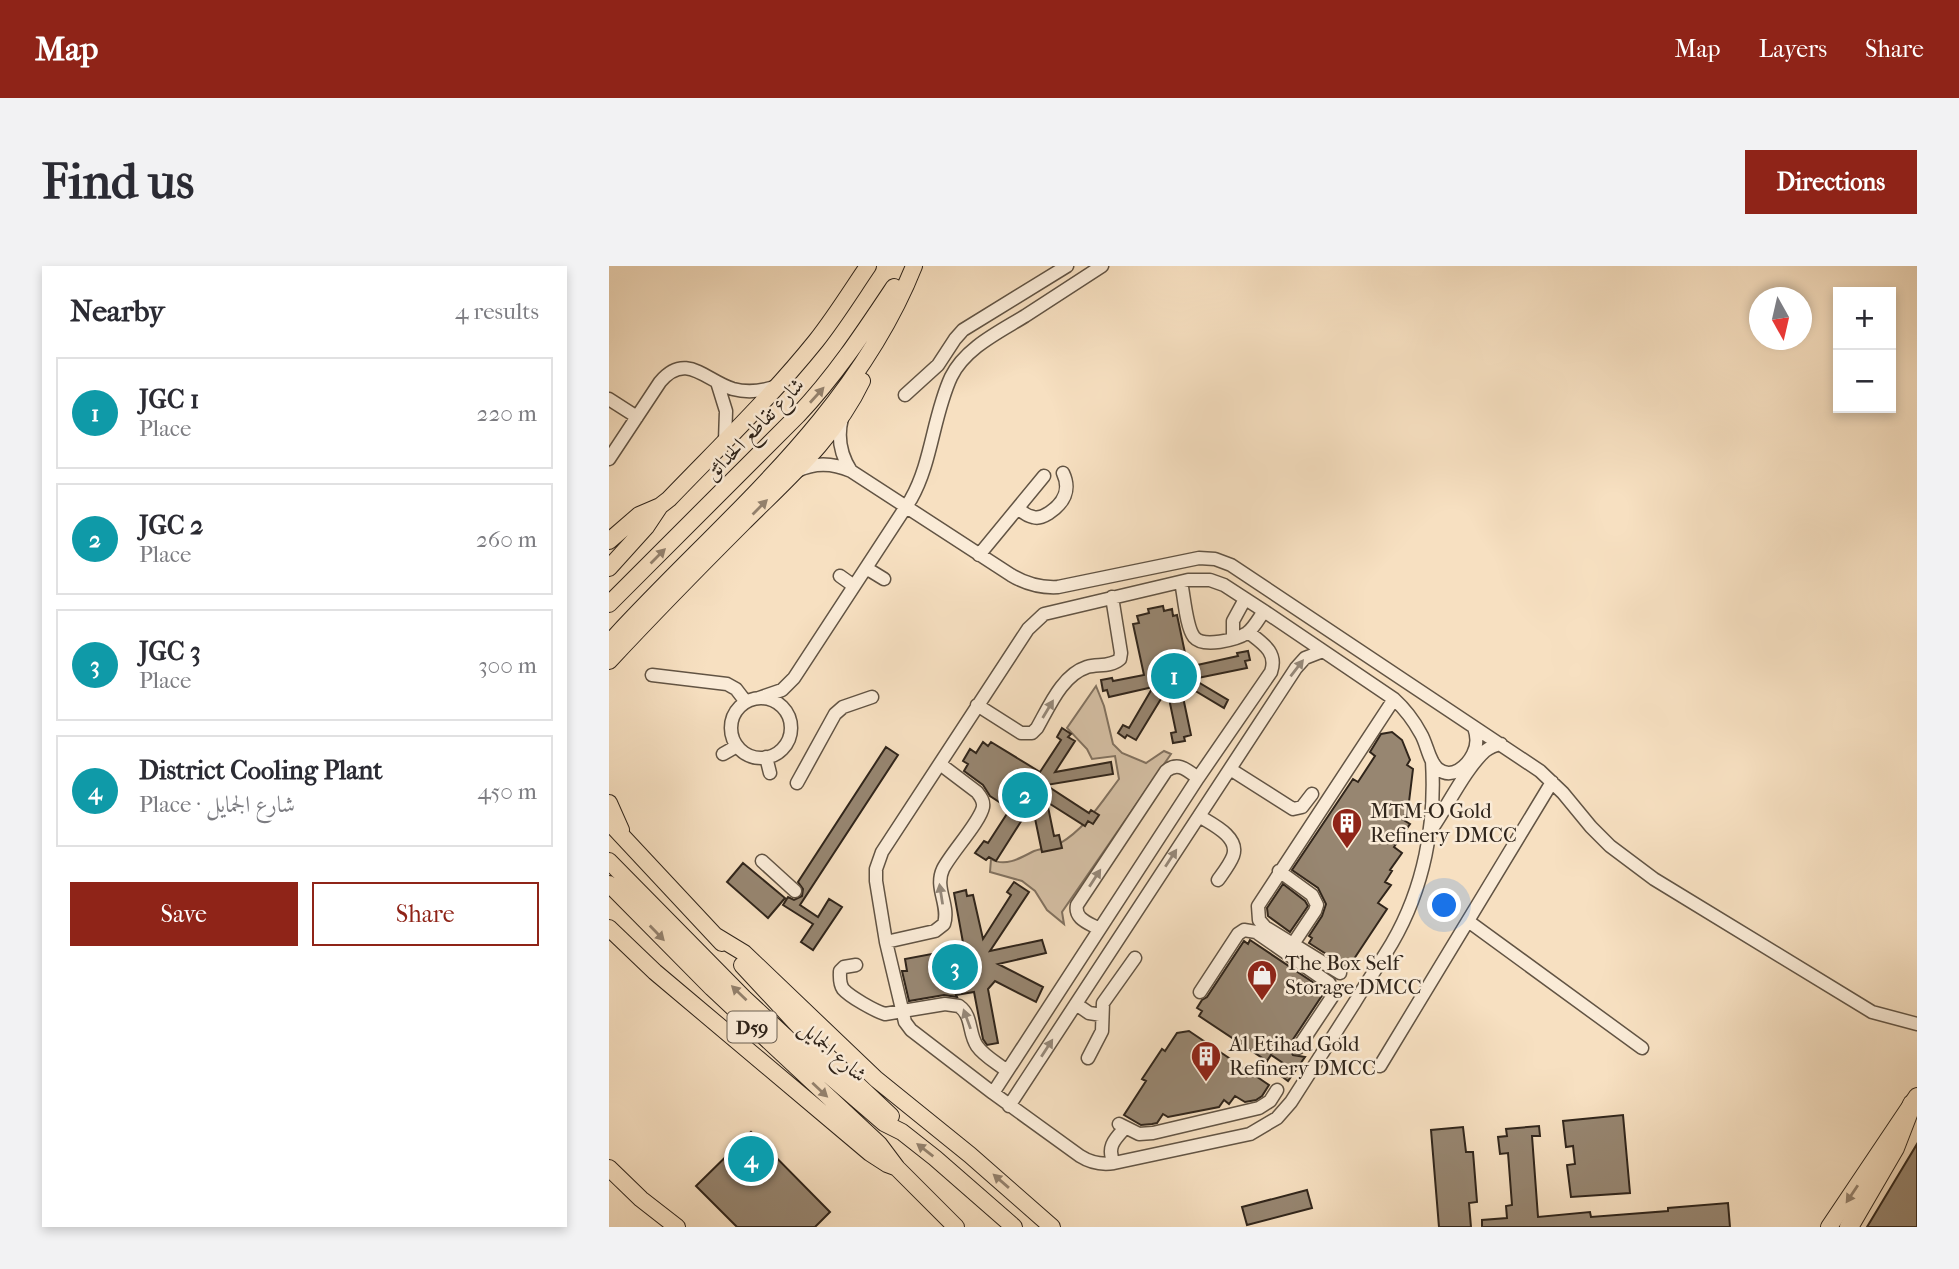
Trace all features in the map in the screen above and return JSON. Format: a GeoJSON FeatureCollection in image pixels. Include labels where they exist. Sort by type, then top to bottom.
{"type":"FeatureCollection","features":[{"type":"Feature","properties":{"kind":"highway"},"geometry":{"type":"LineString","coordinates":[[1849,1227],[1895,1148],[1915,1100]]}},
{"type":"Feature","properties":{"kind":"main road","name":"شارع تقاطع الحدائق"},"geometry":{"type":"LineString","coordinates":[[609,541],[639,515],[660,506],[777,385],[818,339],[868,266]]}},
{"type":"Feature","properties":{"kind":"main road","name":"شارع تقاطع الحدائق"},"geometry":{"type":"LineString","coordinates":[[609,604],[828,383],[911,266]]}},
{"type":"Feature","properties":{"kind":"main road"},"geometry":{"type":"LineString","coordinates":[[609,661],[660,606],[794,473],[844,414],[867,372],[878,340],[911,266]]}},
{"type":"Feature","properties":{"kind":"main road"},"geometry":{"type":"LineString","coordinates":[[609,643],[795,449],[840,397],[878,340]]}},
{"type":"Feature","properties":{"kind":"main road"},"geometry":{"type":"LineString","coordinates":[[609,568],[646,527],[660,506]]}},
{"type":"Feature","properties":{"kind":"main road"},"geometry":{"type":"LineString","coordinates":[[609,803],[624,839]]}},
{"type":"Feature","properties":{"kind":"main road"},"geometry":{"type":"LineString","coordinates":[[609,822],[800,1028],[890,1114],[902,1132]]}},
{"type":"Feature","properties":{"kind":"main road","name":"شارع الجمايل"},"geometry":{"type":"LineString","coordinates":[[609,861],[773,1026],[884,1123],[902,1132],[967,1184],[1014,1227]]}},
{"type":"Feature","properties":{"kind":"main road","name":"شارع الجمايل"},"geometry":{"type":"LineString","coordinates":[[609,884],[720,996],[879,1144],[897,1168],[956,1227]]}},
{"type":"Feature","properties":{"kind":"main road"},"geometry":{"type":"LineString","coordinates":[[716,936],[744,953],[858,1063],[1052,1227]]}},
{"type":"Feature","properties":{"kind":"main road"},"geometry":{"type":"LineString","coordinates":[[612,938],[870,1153],[897,1168]]}},
{"type":"Feature","properties":{"kind":"main road"},"geometry":{"type":"LineString","coordinates":[[1829,1227],[1915,1100]]}},
{"type":"Feature","properties":{"kind":"main road"},"geometry":{"type":"LineString","coordinates":[[609,1168],[670,1224]]}},
{"type":"Feature","properties":{"kind":"main road"},"geometry":{"type":"LineString","coordinates":[[609,1179],[629,1188]]}},
{"type":"Feature","properties":{"kind":"street"},"geometry":{"type":"LineString","coordinates":[[905,395],[943,358],[963,330],[1067,266]]}},
{"type":"Feature","properties":{"kind":"street"},"geometry":{"type":"LineString","coordinates":[[794,678],[775,694],[753,700],[736,711],[731,732],[737,746],[747,754],[766,757],[774,755],[786,745],[791,730],[788,715],[789,693],[794,678],[920,481],[940,407],[957,367],[968,354],[982,344],[1102,266]]}},
{"type":"Feature","properties":{"kind":"street"},"geometry":{"type":"LineString","coordinates":[[943,358],[957,367]]}},
{"type":"Feature","properties":{"kind":"street"},"geometry":{"type":"LineString","coordinates":[[609,459],[660,382],[671,372],[693,369],[731,388],[747,391],[777,385]]}},
{"type":"Feature","properties":{"kind":"street"},"geometry":{"type":"LineString","coordinates":[[717,382],[726,411],[725,440]]}},
{"type":"Feature","properties":{"kind":"street"},"geometry":{"type":"LineString","coordinates":[[609,399],[637,417]]}},
{"type":"Feature","properties":{"kind":"street"},"geometry":{"type":"LineString","coordinates":[[844,414],[839,433],[840,443],[851,471]]}},
{"type":"Feature","properties":{"kind":"street"},"geometry":{"type":"LineString","coordinates":[[794,473],[816,465],[828,464],[851,471],[905,508],[1028,584],[1048,588],[1068,586],[1199,558],[1223,562],[1528,762],[1552,782],[1610,846],[1654,879],[1872,1012],[1917,1024]]}},
{"type":"Feature","properties":{"kind":"street"},"geometry":{"type":"LineString","coordinates":[[1018,508],[1035,518],[1045,516],[1059,506],[1067,490],[1063,473]]}},
{"type":"Feature","properties":{"kind":"street"},"geometry":{"type":"LineString","coordinates":[[979,555],[1044,476]]}},
{"type":"Feature","properties":{"kind":"street"},"geometry":{"type":"LineString","coordinates":[[866,568],[884,579]]}},
{"type":"Feature","properties":{"kind":"street"},"geometry":{"type":"LineString","coordinates":[[840,576],[854,586]]}},
{"type":"Feature","properties":{"kind":"street"},"geometry":{"type":"LineString","coordinates":[[1432,761],[1434,790],[1429,833],[1419,878],[1403,921],[1393,942],[1284,1111],[1259,1130],[1229,1139],[1099,1164],[1086,1160],[1009,1106],[911,1030],[905,1022],[886,942],[876,881],[877,863],[1028,629],[1038,618],[1051,611],[1195,579],[1210,580],[1224,585],[1394,699],[1420,732],[1438,769],[1446,773],[1460,769],[1485,751],[1501,744]]}},
{"type":"Feature","properties":{"kind":"street"},"geometry":{"type":"LineString","coordinates":[[1181,582],[1190,630],[1196,639],[1207,643],[1248,632],[1264,611]]}},
{"type":"Feature","properties":{"kind":"street"},"geometry":{"type":"LineString","coordinates":[[977,705],[1021,733],[1032,733],[1063,684],[1072,676],[1085,668],[1112,664],[1120,659],[1112,597]]}},
{"type":"Feature","properties":{"kind":"street"},"geometry":{"type":"LineString","coordinates":[[1233,638],[1233,621],[1245,599]]}},
{"type":"Feature","properties":{"kind":"street"},"geometry":{"type":"LineString","coordinates":[[993,1094],[1198,778],[1271,672],[1271,652],[1248,632]]}},
{"type":"Feature","properties":{"kind":"street"},"geometry":{"type":"LineString","coordinates":[[1009,1106],[1296,668],[1305,658],[1323,651]]}},
{"type":"Feature","properties":{"kind":"street"},"geometry":{"type":"LineString","coordinates":[[652,675],[727,684],[753,700],[766,698],[779,704],[788,715]]}},
{"type":"Feature","properties":{"kind":"street"},"geometry":{"type":"LineString","coordinates":[[797,783],[835,714],[848,705],[872,697]]}},
{"type":"Feature","properties":{"kind":"street"},"geometry":{"type":"LineString","coordinates":[[1339,973],[1265,927],[1258,916],[1259,901],[1394,699]]}},
{"type":"Feature","properties":{"kind":"street"},"geometry":{"type":"LineString","coordinates":[[1429,833],[1471,763],[1477,741],[1474,727]]}},
{"type":"Feature","properties":{"kind":"street"},"geometry":{"type":"LineString","coordinates":[[723,754],[737,746]]}},
{"type":"Feature","properties":{"kind":"street"},"geometry":{"type":"LineString","coordinates":[[766,757],[770,773]]}},
{"type":"Feature","properties":{"kind":"street"},"geometry":{"type":"LineString","coordinates":[[886,942],[935,931],[944,924],[946,918],[939,889],[941,876],[982,810],[981,797],[977,792],[940,764]]}},
{"type":"Feature","properties":{"kind":"street"},"geometry":{"type":"LineString","coordinates":[[1099,929],[1079,916],[1077,905],[1166,771],[1177,766],[1198,778]]}},
{"type":"Feature","properties":{"kind":"street"},"geometry":{"type":"LineString","coordinates":[[1230,769],[1293,809],[1302,807],[1312,794]]}},
{"type":"Feature","properties":{"kind":"street"},"geometry":{"type":"LineString","coordinates":[[1380,1066],[1552,782]]}},
{"type":"Feature","properties":{"kind":"street"},"geometry":{"type":"LineString","coordinates":[[1434,790],[1442,794],[1456,792]]}},
{"type":"Feature","properties":{"kind":"street"},"geometry":{"type":"LineString","coordinates":[[1199,816],[1229,836],[1234,846],[1233,856],[1218,880]]}},
{"type":"Feature","properties":{"kind":"street"},"geometry":{"type":"LineString","coordinates":[[762,861],[795,891]]}},
{"type":"Feature","properties":{"kind":"street"},"geometry":{"type":"LineString","coordinates":[[1279,872],[1312,895],[1317,905],[1293,944]]}},
{"type":"Feature","properties":{"kind":"street"},"geometry":{"type":"LineString","coordinates":[[1468,921],[1642,1048]]}},
{"type":"Feature","properties":{"kind":"street"},"geometry":{"type":"LineString","coordinates":[[1200,992],[1237,934],[1244,930],[1252,931],[1332,985],[1332,997],[1301,1043],[1324,1051]]}},
{"type":"Feature","properties":{"kind":"street"},"geometry":{"type":"LineString","coordinates":[[1087,1058],[1102,1031],[1103,1003],[1135,958]]}},
{"type":"Feature","properties":{"kind":"street"},"geometry":{"type":"LineString","coordinates":[[856,965],[844,967],[840,971],[845,991],[882,1013],[889,1014],[945,1004],[960,1006],[968,1016],[978,1047],[1007,1071]]}},
{"type":"Feature","properties":{"kind":"street"},"geometry":{"type":"LineString","coordinates":[[1078,1001],[1089,1013],[1102,1012]]}},
{"type":"Feature","properties":{"kind":"street"},"geometry":{"type":"LineString","coordinates":[[1114,1163],[1111,1147],[1122,1126],[1146,1135],[1253,1110],[1265,1105],[1277,1090]]}},
{"type":"Feature","properties":{"kind":"shaded area"},"geometry":{"type":"Polygon","coordinates":[[[1096,686],[1113,744],[1122,753],[1146,763],[1164,751],[1171,754],[1062,912],[1064,924],[1047,910],[1035,891],[1022,881],[990,872],[991,859],[1011,861],[1059,844],[1085,823],[1119,779],[1115,756],[1092,759],[1087,749],[1067,728],[1096,686]]]}},
{"type":"Feature","properties":{"kind":"building"},"geometry":{"type":"Polygon","coordinates":[[[1163,606],[1164,611],[1172,609],[1173,616],[1177,615],[1188,667],[1238,656],[1237,653],[1248,651],[1250,660],[1245,661],[1247,668],[1193,679],[1228,700],[1224,708],[1192,689],[1183,697],[1191,735],[1184,737],[1185,741],[1173,743],[1171,733],[1176,732],[1167,689],[1136,740],[1127,735],[1125,738],[1118,733],[1123,725],[1129,728],[1153,687],[1109,697],[1107,690],[1103,691],[1101,680],[1112,678],[1113,681],[1144,675],[1133,624],[1139,623],[1137,616],[1149,613],[1148,609],[1163,606]]]}},
{"type":"Feature","properties":{"kind":"building"},"geometry":{"type":"Polygon","coordinates":[[[1062,728],[1071,734],[1068,737],[1075,741],[1055,772],[1111,762],[1113,774],[1046,785],[1089,813],[1091,810],[1099,815],[1093,824],[1088,821],[1085,826],[1047,802],[1054,836],[1059,835],[1062,848],[1042,852],[1032,804],[996,861],[989,857],[986,860],[975,853],[984,841],[988,843],[1010,809],[990,796],[983,785],[964,771],[968,764],[963,761],[970,749],[976,753],[983,742],[988,746],[991,742],[1040,772],[1061,740],[1057,737],[1062,728]]]}},
{"type":"Feature","properties":{"kind":"building","name":"MTM-O Gold Refinery DMCC"},"geometry":{"type":"Polygon","coordinates":[[[1392,732],[1402,740],[1410,760],[1407,765],[1413,769],[1408,810],[1402,819],[1410,824],[1394,847],[1402,853],[1385,882],[1391,885],[1378,903],[1387,909],[1348,968],[1309,943],[1312,938],[1309,936],[1326,904],[1318,888],[1292,870],[1353,779],[1358,782],[1375,756],[1370,752],[1381,734],[1392,732]]]}},
{"type":"Feature","properties":{"kind":"building"},"geometry":{"type":"Polygon","coordinates":[[[886,747],[898,755],[800,905],[818,917],[829,899],[842,907],[813,950],[801,942],[813,924],[783,905],[788,897],[794,900],[802,896],[803,889],[798,882],[886,747]]]}},
{"type":"Feature","properties":{"kind":"building"},"geometry":{"type":"Polygon","coordinates":[[[743,863],[785,898],[768,918],[727,882],[743,863]]]}},
{"type":"Feature","properties":{"kind":"building"},"geometry":{"type":"Polygon","coordinates":[[[1014,882],[1029,892],[990,951],[1042,940],[1046,953],[998,964],[1043,987],[1036,1002],[995,981],[988,989],[998,1043],[987,1045],[983,1039],[974,992],[956,995],[957,997],[944,995],[909,1001],[902,971],[907,971],[905,959],[964,948],[954,893],[966,890],[967,896],[973,895],[983,939],[1011,895],[1007,892],[1014,882]]]}},
{"type":"Feature","properties":{"kind":"building"},"geometry":{"type":"Polygon","coordinates":[[[1283,884],[1308,906],[1290,932],[1268,916],[1267,908],[1283,884]]]}},
{"type":"Feature","properties":{"kind":"building","name":"The Box Self Storage DMCC"},"geometry":{"type":"Polygon","coordinates":[[[1250,940],[1317,985],[1314,989],[1323,994],[1290,1044],[1293,1055],[1305,1057],[1288,1081],[1280,1075],[1286,1065],[1271,1055],[1267,1061],[1199,1016],[1202,1011],[1197,1008],[1202,1000],[1207,997],[1244,941],[1248,944],[1250,940]]]}},
{"type":"Feature","properties":{"kind":"building","name":"Al Etihad Gold Refinery DMCC"},"geometry":{"type":"Polygon","coordinates":[[[1189,1031],[1269,1085],[1262,1096],[1245,1102],[1235,1096],[1229,1104],[1224,1100],[1219,1107],[1168,1117],[1163,1114],[1157,1123],[1152,1124],[1141,1125],[1124,1115],[1146,1081],[1142,1079],[1162,1049],[1165,1051],[1177,1033],[1189,1031]]]}},
{"type":"Feature","properties":{"kind":"building"},"geometry":{"type":"Polygon","coordinates":[[[1623,1115],[1630,1193],[1571,1197],[1567,1165],[1575,1164],[1573,1146],[1566,1147],[1563,1121],[1623,1115]]]}},
{"type":"Feature","properties":{"kind":"building"},"geometry":{"type":"Polygon","coordinates":[[[1539,1126],[1540,1136],[1532,1136],[1538,1217],[1590,1212],[1591,1217],[1728,1203],[1730,1227],[1482,1227],[1482,1220],[1507,1218],[1506,1206],[1512,1205],[1508,1153],[1500,1154],[1498,1137],[1507,1136],[1506,1129],[1539,1126]]]}},
{"type":"Feature","properties":{"kind":"building"},"geometry":{"type":"Polygon","coordinates":[[[1463,1127],[1466,1152],[1473,1152],[1477,1202],[1469,1203],[1471,1227],[1439,1227],[1431,1130],[1463,1127]]]}},
{"type":"Feature","properties":{"kind":"building"},"geometry":{"type":"Polygon","coordinates":[[[751,1132],[830,1212],[815,1227],[737,1227],[696,1186],[751,1132]]]}},
{"type":"Feature","properties":{"kind":"building"},"geometry":{"type":"Polygon","coordinates":[[[1917,1144],[1917,1227],[1867,1227],[1917,1144]]]}},
{"type":"Feature","properties":{"kind":"building"},"geometry":{"type":"Polygon","coordinates":[[[1307,1190],[1312,1208],[1247,1225],[1242,1207],[1307,1190]]]}},
{"type":"Feature","properties":{"kind":"place","name":"JGC 1"},"geometry":{"type":"Point","coordinates":[1174,676]}},
{"type":"Feature","properties":{"kind":"place","name":"JGC 2"},"geometry":{"type":"Point","coordinates":[1025,795]}},
{"type":"Feature","properties":{"kind":"place","name":"MTM-O Gold Refinery DMCC"},"geometry":{"type":"Point","coordinates":[1347,850]}},
{"type":"Feature","properties":{"kind":"place","name":"JGC 3"},"geometry":{"type":"Point","coordinates":[955,967]}},
{"type":"Feature","properties":{"kind":"place","name":"The Box Self Storage DMCC"},"geometry":{"type":"Point","coordinates":[1262,1002]}},
{"type":"Feature","properties":{"kind":"place","name":"Al Etihad Gold Refinery DMCC"},"geometry":{"type":"Point","coordinates":[1206,1083]}},
{"type":"Feature","properties":{"kind":"place","name":"District Cooling Plant"},"geometry":{"type":"Point","coordinates":[751,1159]}}]}
